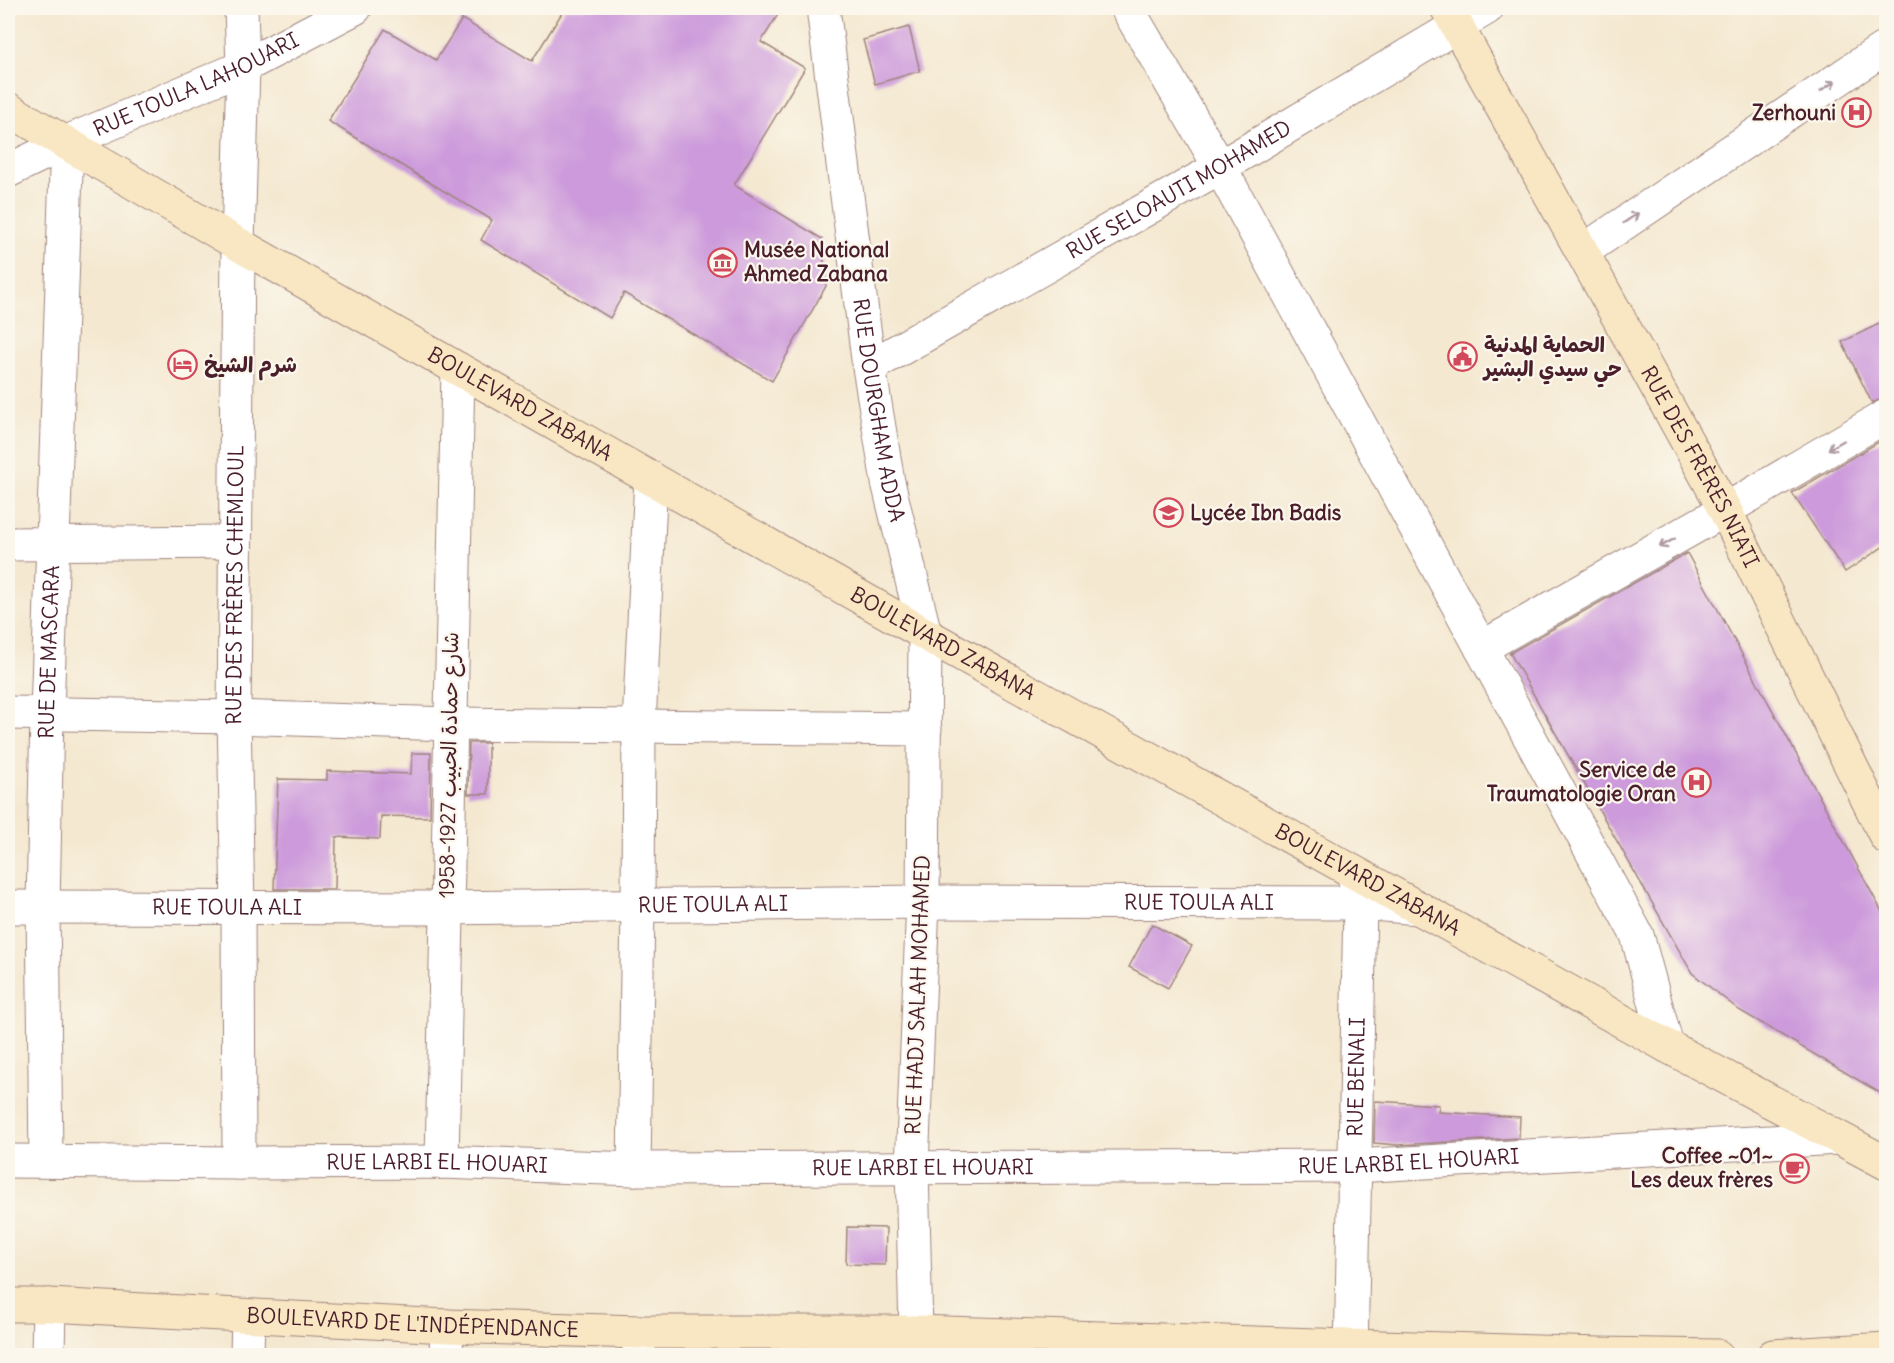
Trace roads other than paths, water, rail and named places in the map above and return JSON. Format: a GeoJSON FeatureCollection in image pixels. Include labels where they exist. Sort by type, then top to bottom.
{"type":"FeatureCollection","features":[{"type":"Feature","properties":{"kind":"main road","name":"RUE DES FRÈRES NIATI"},"geometry":{"type":"LineString","coordinates":[[1453,16],[1725,510],[1887,837]]}},
{"type":"Feature","properties":{"kind":"main road","name":"BOULEVARD ZABANA"},"geometry":{"type":"LineString","coordinates":[[8,109],[238,244],[925,634],[1667,1046],[1887,1163]]}},
{"type":"Feature","properties":{"kind":"main road","name":"BOULEVARD DE L'INDÉPENDANCE"},"geometry":{"type":"LineString","coordinates":[[8,1305],[49,1305],[248,1316],[447,1341],[916,1344],[1717,1356]]}},
{"type":"Feature","properties":{"kind":"main road"},"geometry":{"type":"LineString","coordinates":[[1773,1356],[1887,1349]]}},
{"type":"Feature","properties":{"kind":"street","name":"RUE DES FRÈRES CHEMLOUL"},"geometry":{"type":"LineString","coordinates":[[239,1163],[238,908],[234,717],[238,244],[243,67],[241,8]]}},
{"type":"Feature","properties":{"kind":"street","name":"RUE TOULA LAHOUARI"},"geometry":{"type":"LineString","coordinates":[[8,171],[67,142],[243,67],[355,8]]}},
{"type":"Feature","properties":{"kind":"street","name":"RUE DOURGHAM ADDA"},"geometry":{"type":"LineString","coordinates":[[823,8],[869,367],[888,482],[925,634]]}},
{"type":"Feature","properties":{"kind":"street"},"geometry":{"type":"LineString","coordinates":[[1127,8],[1220,167],[1637,935],[1667,1046]]}},
{"type":"Feature","properties":{"kind":"street","name":"RUE SELOAUTI MOHAMED"},"geometry":{"type":"LineString","coordinates":[[869,367],[1220,167],[1453,16],[1487,8]]}},
{"type":"Feature","properties":{"kind":"street"},"geometry":{"type":"LineString","coordinates":[[1583,251],[1887,47]]}},
{"type":"Feature","properties":{"kind":"street","name":"RUE DE MASCARA"},"geometry":{"type":"LineString","coordinates":[[46,1160],[43,906],[52,544],[67,142]]}},
{"type":"Feature","properties":{"kind":"street","name":"شارع حمادة الحبيب 1927-1958"},"geometry":{"type":"LineString","coordinates":[[442,1162],[458,369]]}},
{"type":"Feature","properties":{"kind":"street"},"geometry":{"type":"LineString","coordinates":[[1481,648],[1887,416]]}},
{"type":"Feature","properties":{"kind":"street"},"geometry":{"type":"LineString","coordinates":[[634,1169],[639,725],[651,478]]}},
{"type":"Feature","properties":{"kind":"street"},"geometry":{"type":"LineString","coordinates":[[8,544],[235,542]]}},
{"type":"Feature","properties":{"kind":"street","name":"RUE HADJ SALAH MOHAMED"},"geometry":{"type":"LineString","coordinates":[[916,1344],[912,1167],[922,902],[925,634]]}},
{"type":"Feature","properties":{"kind":"street"},"geometry":{"type":"LineString","coordinates":[[8,713],[450,724],[925,729]]}},
{"type":"Feature","properties":{"kind":"street","name":"RUE BENALI"},"geometry":{"type":"LineString","coordinates":[[1351,1351],[1360,903],[1352,871]]}},
{"type":"Feature","properties":{"kind":"street","name":"RUE TOULA ALI"},"geometry":{"type":"LineString","coordinates":[[8,907],[447,908],[922,902],[1360,903],[1419,908]]}},
{"type":"Feature","properties":{"kind":"street","name":"RUE LARBI EL HOUARI"},"geometry":{"type":"LineString","coordinates":[[8,1161],[442,1162],[634,1169],[1355,1166],[1838,1138]]}},
{"type":"Feature","properties":{"kind":"street"},"geometry":{"type":"LineString","coordinates":[[48,1356],[49,1305]]}},
{"type":"Feature","properties":{"kind":"street"},"geometry":{"type":"LineString","coordinates":[[247,1356],[248,1316]]}},
{"type":"Feature","properties":{"kind":"place","name":"Zerhouni"},"geometry":{"type":"Point","coordinates":[1857,113]}},
{"type":"Feature","properties":{"kind":"place","name":"Musée National Ahmed Zabana"},"geometry":{"type":"Point","coordinates":[723,262]}},
{"type":"Feature","properties":{"kind":"place","name":"الحماية المدنية حي سيدي البشير"},"geometry":{"type":"Point","coordinates":[1463,357]}},
{"type":"Feature","properties":{"kind":"place","name":"شرم الشيخ"},"geometry":{"type":"Point","coordinates":[183,365]}},
{"type":"Feature","properties":{"kind":"place","name":"Lycée Ibn Badis"},"geometry":{"type":"Point","coordinates":[1169,513]}},
{"type":"Feature","properties":{"kind":"place","name":"Service de Traumatologie Oran"},"geometry":{"type":"Point","coordinates":[1697,782]}},
{"type":"Feature","properties":{"kind":"place","name":"Coffee ~01~ Les deux frères"},"geometry":{"type":"Point","coordinates":[1794,1168]}}]}
